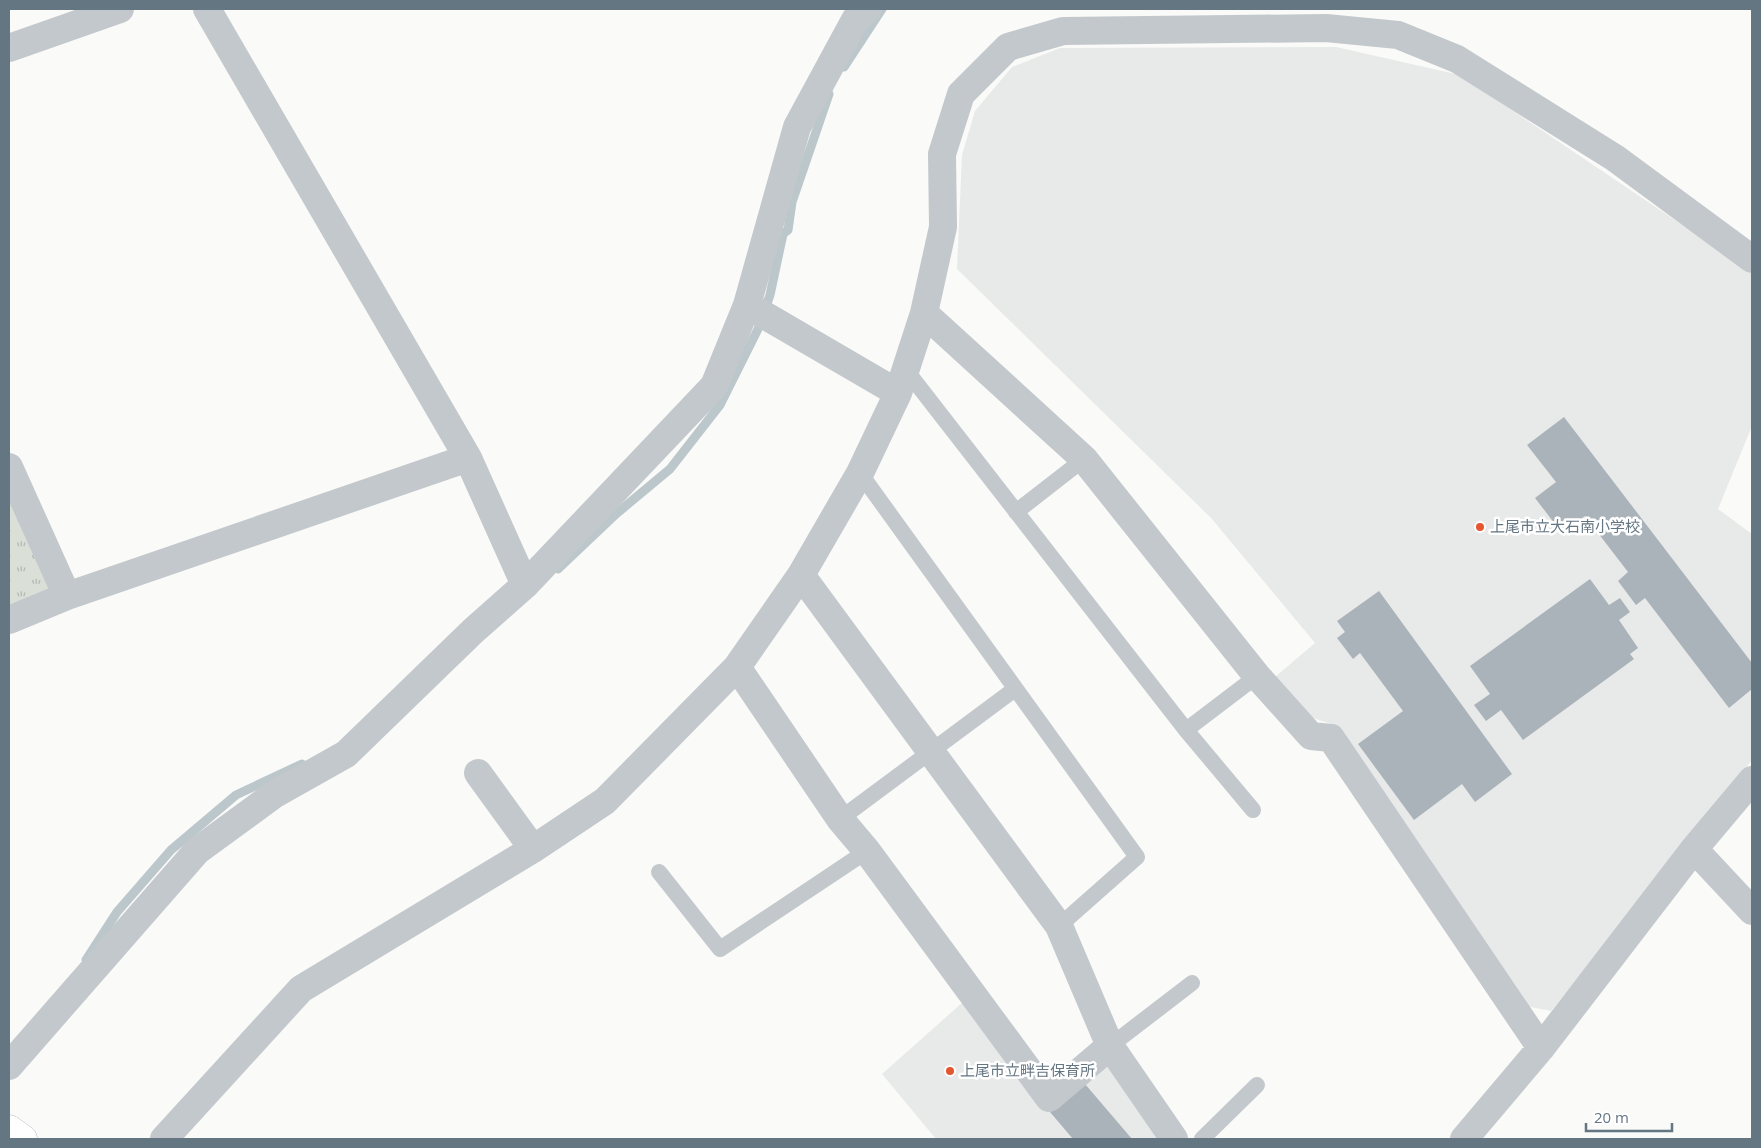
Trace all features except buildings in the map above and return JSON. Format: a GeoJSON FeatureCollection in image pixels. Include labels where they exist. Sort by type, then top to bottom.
{"type":"FeatureCollection","features":[{"type":"Feature","properties":{"kind":"street"},"geometry":{"type":"LineString","coordinates":[[9,48],[120,9]]}},
{"type":"Feature","properties":{"kind":"street"},"geometry":{"type":"LineString","coordinates":[[207,9],[468,458],[525,584]]}},
{"type":"Feature","properties":{"kind":"street"},"geometry":{"type":"LineString","coordinates":[[9,1066],[197,851],[274,794],[346,754],[473,631],[525,584],[714,386],[747,305],[797,127],[855,20],[868,9]]}},
{"type":"Feature","properties":{"kind":"street"},"geometry":{"type":"LineString","coordinates":[[164,1139],[302,989],[533,849],[605,801],[736,667],[801,575],[860,473],[902,382],[924,313],[943,226],[942,154],[961,94],[1008,46],[1063,31],[1326,28],[1398,35],[1457,59],[1615,158],[1752,259]]}},
{"type":"Feature","properties":{"kind":"street"},"geometry":{"type":"LineString","coordinates":[[747,305],[902,382]]}},
{"type":"Feature","properties":{"kind":"street"},"geometry":{"type":"LineString","coordinates":[[924,313],[1084,459],[1257,676],[1312,736],[1332,738],[1541,1048]]}},
{"type":"Feature","properties":{"kind":"street"},"geometry":{"type":"LineString","coordinates":[[9,620],[66,596],[468,458]]}},
{"type":"Feature","properties":{"kind":"street"},"geometry":{"type":"LineString","coordinates":[[9,467],[66,596]]}},
{"type":"Feature","properties":{"kind":"street"},"geometry":{"type":"LineString","coordinates":[[801,575],[1059,926],[1110,1046],[1174,1139]]}},
{"type":"Feature","properties":{"kind":"street"},"geometry":{"type":"LineString","coordinates":[[736,667],[840,819],[867,851],[1049,1098],[1110,1046]]}},
{"type":"Feature","properties":{"kind":"street"},"geometry":{"type":"LineString","coordinates":[[478,773],[533,849]]}},
{"type":"Feature","properties":{"kind":"street"},"geometry":{"type":"LineString","coordinates":[[1464,1139],[1541,1048],[1694,848],[1752,780]]}},
{"type":"Feature","properties":{"kind":"street"},"geometry":{"type":"LineString","coordinates":[[1694,848],[1752,911]]}},
{"type":"Feature","properties":{"kind":"street"},"geometry":{"type":"LineString","coordinates":[[9,1129],[23,1139]]}},
{"type":"Feature","properties":{"kind":"lane"},"geometry":{"type":"LineString","coordinates":[[902,382],[1016,512],[1186,730],[1253,810]]}},
{"type":"Feature","properties":{"kind":"lane"},"geometry":{"type":"LineString","coordinates":[[1016,512],[1084,459]]}},
{"type":"Feature","properties":{"kind":"lane"},"geometry":{"type":"LineString","coordinates":[[860,473],[1137,857],[1059,926]]}},
{"type":"Feature","properties":{"kind":"lane"},"geometry":{"type":"LineString","coordinates":[[1186,730],[1257,676]]}},
{"type":"Feature","properties":{"kind":"lane"},"geometry":{"type":"LineString","coordinates":[[840,819],[1016,689]]}},
{"type":"Feature","properties":{"kind":"lane"},"geometry":{"type":"LineString","coordinates":[[659,872],[720,949],[867,851]]}},
{"type":"Feature","properties":{"kind":"lane"},"geometry":{"type":"LineString","coordinates":[[1110,1046],[1192,983]]}},
{"type":"Feature","properties":{"kind":"lane"},"geometry":{"type":"LineString","coordinates":[[1202,1139],[1257,1085]]}},
{"type":"Feature","properties":{"kind":"shaded area","name":"上尾市立大石南小学校"},"geometry":{"type":"Polygon","coordinates":[[[1336,47],[1460,75],[1752,272],[1752,426],[1718,509],[1752,534],[1752,760],[1551,1011],[1526,1006],[1331,724],[1307,716],[1275,677],[1315,643],[1212,519],[957,269],[962,155],[975,111],[1012,67],[1060,48],[1336,47]]]}},
{"type":"Feature","properties":{"kind":"shaded area","name":"上尾市立畔吉保育所"},"geometry":{"type":"Polygon","coordinates":[[[963,1002],[1040,1106],[1100,1064],[1109,1068],[1157,1139],[936,1139],[882,1074],[963,1002]]]}},
{"type":"Feature","properties":{"kind":"green space"},"geometry":{"type":"Polygon","coordinates":[[[9,467],[67,596],[9,620],[9,467]]]}},
{"type":"Feature","properties":{"kind":"waterway"},"geometry":{"type":"LineString","coordinates":[[844,67],[882,9]]}},
{"type":"Feature","properties":{"kind":"waterway"},"geometry":{"type":"LineString","coordinates":[[558,569],[616,514],[670,469],[720,405],[758,329],[770,295],[783,234],[788,230],[792,202],[829,94]]}},
{"type":"Feature","properties":{"kind":"waterway"},"geometry":{"type":"LineString","coordinates":[[86,960],[117,912],[171,850],[236,795],[302,764]]}},
{"type":"Feature","properties":{"kind":"place","name":"上尾市立大石南小学校"},"geometry":{"type":"Point","coordinates":[1480,527]}},
{"type":"Feature","properties":{"kind":"place","name":"上尾市立畔吉保育所"},"geometry":{"type":"Point","coordinates":[950,1071]}}]}
